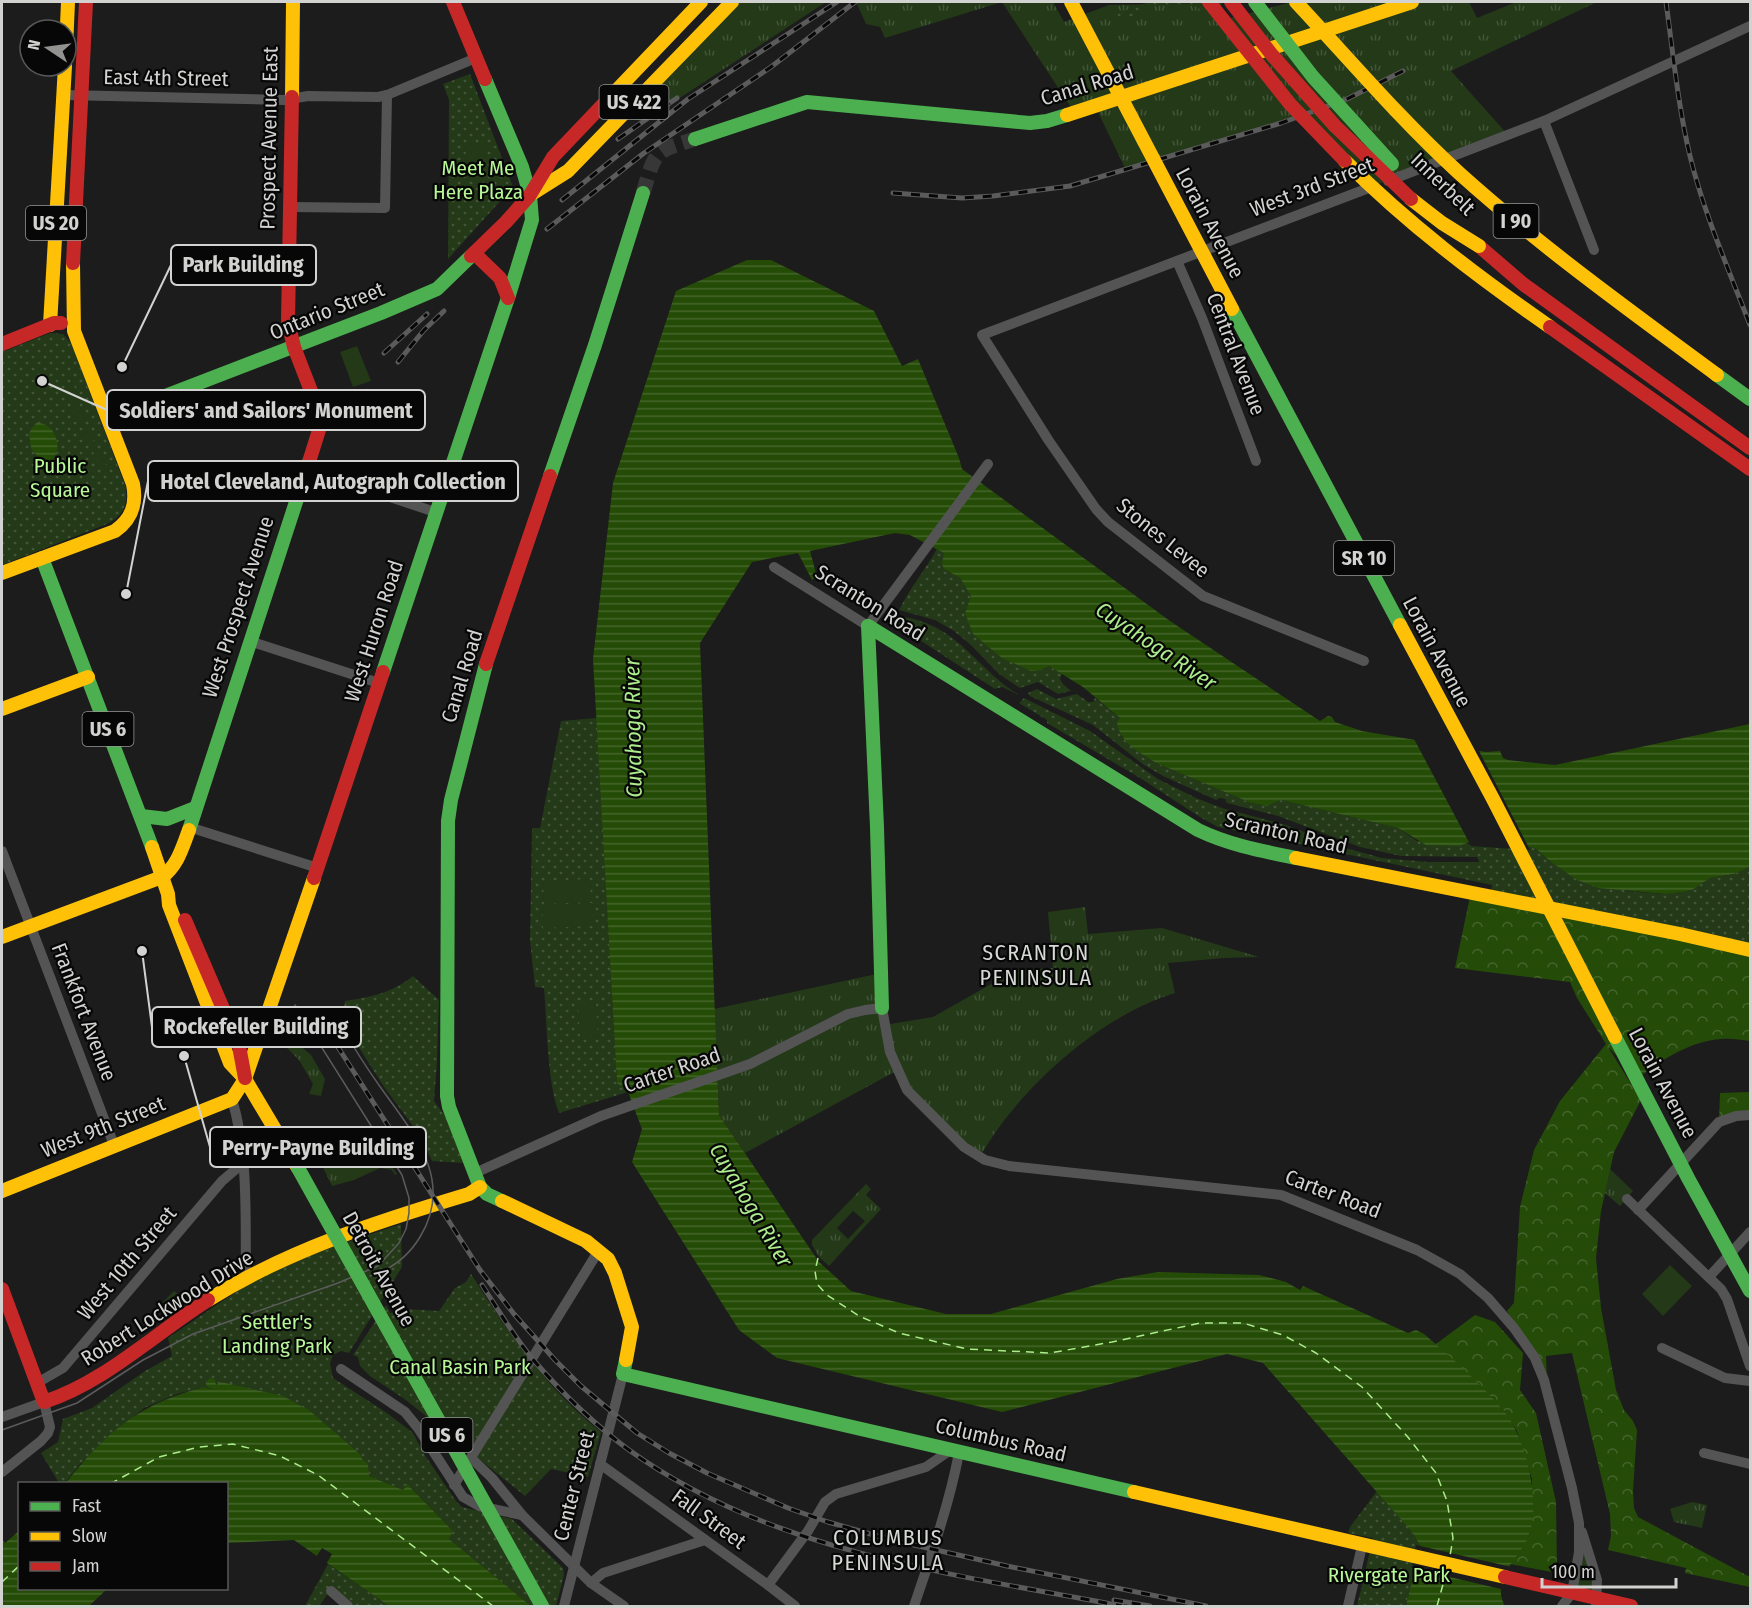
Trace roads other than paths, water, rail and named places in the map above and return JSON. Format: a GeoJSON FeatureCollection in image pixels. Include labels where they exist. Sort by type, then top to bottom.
{"type":"FeatureCollection","features":[{"type":"Feature","properties":{"kind":"main road"},"geometry":{"type":"LineString","coordinates":[[67,18],[68,2]]}},
{"type":"Feature","properties":{"kind":"main road","name":"US 20"},"geometry":{"type":"LineString","coordinates":[[74,331],[73,256],[86,2]]}},
{"type":"Feature","properties":{"kind":"main road","name":"Prospect Avenue East"},"geometry":{"type":"LineString","coordinates":[[293,2],[288,322],[294,346]]}},
{"type":"Feature","properties":{"kind":"main road","name":"West Huron Road"},"geometry":{"type":"LineString","coordinates":[[245,1079],[318,868],[531,225],[530,195],[522,167],[453,2]]}},
{"type":"Feature","properties":{"kind":"main road","name":"Ontario Street"},"geometry":{"type":"LineString","coordinates":[[108,418],[433,292],[447,282],[530,195],[553,157],[701,2]]}},
{"type":"Feature","properties":{"kind":"main road","name":"Ontario Street"},"geometry":{"type":"LineString","coordinates":[[530,195],[568,171],[732,2]]}},
{"type":"Feature","properties":{"kind":"main road","name":"Lorain Avenue"},"geometry":{"type":"LineString","coordinates":[[1071,2],[1493,799],[1688,1178],[1750,1291]]}},
{"type":"Feature","properties":{"kind":"main road"},"geometry":{"type":"LineString","coordinates":[[1209,2],[1290,104],[1395,209],[1490,285],[1750,469]]}},
{"type":"Feature","properties":{"kind":"main road"},"geometry":{"type":"LineString","coordinates":[[1231,2],[1279,63],[1335,126],[1403,193],[1442,223],[1479,246]]}},
{"type":"Feature","properties":{"kind":"main road","name":"Innerbelt"},"geometry":{"type":"LineString","coordinates":[[1255,2],[1313,77],[1380,151],[1414,187],[1479,246],[1523,284],[1750,448]]}},
{"type":"Feature","properties":{"kind":"main road","name":"Innerbelt"},"geometry":{"type":"LineString","coordinates":[[1296,2],[1411,127],[1482,194],[1554,254],[1750,399]]}},
{"type":"Feature","properties":{"kind":"main road"},"geometry":{"type":"LineString","coordinates":[[1307,2],[1336,44]]}},
{"type":"Feature","properties":{"kind":"main road","name":"Canal Road"},"geometry":{"type":"LineString","coordinates":[[695,139],[807,102],[1030,123],[1047,121],[1412,2]]}},
{"type":"Feature","properties":{"kind":"main road","name":"US 20"},"geometry":{"type":"LineString","coordinates":[[50,325],[65,78]]}},
{"type":"Feature","properties":{"kind":"main road","name":"Canal Road"},"geometry":{"type":"LineString","coordinates":[[480,1187],[449,1107],[447,1096],[448,821],[451,800],[484,669],[595,345],[643,193]]}},
{"type":"Feature","properties":{"kind":"main road"},"geometry":{"type":"LineString","coordinates":[[474,254],[500,278],[508,298]]}},
{"type":"Feature","properties":{"kind":"main road"},"geometry":{"type":"LineString","coordinates":[[2,344],[50,325],[62,323],[74,331],[135,491],[134,506],[130,517],[115,531],[2,573]]}},
{"type":"Feature","properties":{"kind":"main road","name":"West Prospect Avenue"},"geometry":{"type":"LineString","coordinates":[[162,877],[171,870],[180,856],[320,420],[294,346]]}},
{"type":"Feature","properties":{"kind":"main road","name":"US 6"},"geometry":{"type":"LineString","coordinates":[[42,558],[141,816],[168,894],[169,906],[230,1063],[245,1079]]}},
{"type":"Feature","properties":{"kind":"main road","name":"Scranton Road"},"geometry":{"type":"LineString","coordinates":[[868,626],[1128,789],[1216,840],[1750,950]]}},
{"type":"Feature","properties":{"kind":"main road","name":"Carter Road"},"geometry":{"type":"LineString","coordinates":[[868,626],[882,1008]]}},
{"type":"Feature","properties":{"kind":"main road"},"geometry":{"type":"LineString","coordinates":[[2,709],[88,677]]}},
{"type":"Feature","properties":{"kind":"main road"},"geometry":{"type":"LineString","coordinates":[[141,816],[166,819],[195,808]]}},
{"type":"Feature","properties":{"kind":"main road"},"geometry":{"type":"LineString","coordinates":[[2,937],[162,877]]}},
{"type":"Feature","properties":{"kind":"main road"},"geometry":{"type":"LineString","coordinates":[[232,1099],[245,1079]]}},
{"type":"Feature","properties":{"kind":"main road","name":"Detroit Avenue"},"geometry":{"type":"LineString","coordinates":[[245,1079],[298,1168],[542,1606]]}},
{"type":"Feature","properties":{"kind":"main road","name":"West 9th Street"},"geometry":{"type":"LineString","coordinates":[[2,1191],[232,1099]]}},
{"type":"Feature","properties":{"kind":"main road"},"geometry":{"type":"LineString","coordinates":[[480,1187],[487,1194],[586,1241],[608,1259],[632,1327],[623,1374]]}},
{"type":"Feature","properties":{"kind":"main road","name":"Robert Lockwood Drive"},"geometry":{"type":"LineString","coordinates":[[44,1402],[60,1397],[94,1380],[168,1327],[246,1278],[309,1249],[368,1226],[469,1194],[480,1187]]}},
{"type":"Feature","properties":{"kind":"main road"},"geometry":{"type":"LineString","coordinates":[[2,1289],[44,1402]]}},
{"type":"Feature","properties":{"kind":"main road","name":"Columbus Road"},"geometry":{"type":"LineString","coordinates":[[623,1374],[1572,1593],[1597,1603],[1631,1606]]}},
{"type":"Feature","properties":{"kind":"street","name":"West 3rd Street"},"geometry":{"type":"LineString","coordinates":[[982,335],[1544,121],[1750,26]]}},
{"type":"Feature","properties":{"kind":"street","name":"East 4th Street"},"geometry":{"type":"LineString","coordinates":[[64,95],[230,99],[387,95],[476,58]]}},
{"type":"Feature","properties":{"kind":"street"},"geometry":{"type":"LineString","coordinates":[[289,207],[386,208],[387,95]]}},
{"type":"Feature","properties":{"kind":"street"},"geometry":{"type":"LineString","coordinates":[[1544,121],[1594,249]]}},
{"type":"Feature","properties":{"kind":"street","name":"Central Avenue"},"geometry":{"type":"LineString","coordinates":[[1177,261],[1202,318],[1256,461]]}},
{"type":"Feature","properties":{"kind":"street","name":"Stones Levee"},"geometry":{"type":"LineString","coordinates":[[982,335],[1049,441],[1096,509],[1108,522],[1203,596],[1364,662]]}},
{"type":"Feature","properties":{"kind":"street"},"geometry":{"type":"LineString","coordinates":[[868,626],[988,464]]}},
{"type":"Feature","properties":{"kind":"street"},"geometry":{"type":"LineString","coordinates":[[306,469],[435,512]]}},
{"type":"Feature","properties":{"kind":"street","name":"Scranton Road"},"geometry":{"type":"LineString","coordinates":[[774,567],[868,626]]}},
{"type":"Feature","properties":{"kind":"street"},"geometry":{"type":"LineString","coordinates":[[249,640],[379,683]]}},
{"type":"Feature","properties":{"kind":"street"},"geometry":{"type":"LineString","coordinates":[[189,827],[318,868]]}},
{"type":"Feature","properties":{"kind":"street","name":"Frankfort Avenue"},"geometry":{"type":"LineString","coordinates":[[2,851],[114,1146]]}},
{"type":"Feature","properties":{"kind":"street","name":"Carter Road"},"geometry":{"type":"LineString","coordinates":[[475,1173],[601,1116],[750,1064],[848,1014],[882,1008],[890,1052],[907,1090],[955,1139],[985,1160],[1009,1167],[1281,1195],[1417,1250],[1460,1274],[1504,1314],[1535,1358],[1544,1380],[1579,1523],[1579,1552],[1572,1593]]}},
{"type":"Feature","properties":{"kind":"street"},"geometry":{"type":"LineString","coordinates":[[232,1099],[240,1127],[244,1176],[246,1278]]}},
{"type":"Feature","properties":{"kind":"street"},"geometry":{"type":"LineString","coordinates":[[1638,1210],[1719,1122],[1736,1116],[1750,1115]]}},
{"type":"Feature","properties":{"kind":"street","name":"West 10th Street"},"geometry":{"type":"LineString","coordinates":[[37,1383],[63,1368],[222,1181],[242,1164]]}},
{"type":"Feature","properties":{"kind":"street"},"geometry":{"type":"LineString","coordinates":[[1627,1199],[1722,1289],[1750,1366]]}},
{"type":"Feature","properties":{"kind":"street"},"geometry":{"type":"LineString","coordinates":[[1709,1277],[1750,1232]]}},
{"type":"Feature","properties":{"kind":"street"},"geometry":{"type":"LineString","coordinates":[[454,1485],[599,1250]]}},
{"type":"Feature","properties":{"kind":"street"},"geometry":{"type":"LineString","coordinates":[[1662,1348],[1725,1378],[1750,1381]]}},
{"type":"Feature","properties":{"kind":"street"},"geometry":{"type":"LineString","coordinates":[[341,1369],[405,1412],[463,1497],[479,1506],[522,1515]]}},
{"type":"Feature","properties":{"kind":"street","name":"Center Street"},"geometry":{"type":"LineString","coordinates":[[564,1606],[623,1374]]}},
{"type":"Feature","properties":{"kind":"street"},"geometry":{"type":"LineString","coordinates":[[2,1417],[44,1402],[50,1427],[41,1441],[2,1472]]}},
{"type":"Feature","properties":{"kind":"street"},"geometry":{"type":"LineString","coordinates":[[768,1585],[808,1531],[825,1502],[836,1494],[926,1467],[954,1452]]}},
{"type":"Feature","properties":{"kind":"street"},"geometry":{"type":"LineString","coordinates":[[914,1606],[953,1482],[954,1452]]}},
{"type":"Feature","properties":{"kind":"street"},"geometry":{"type":"LineString","coordinates":[[1704,1453],[1750,1464]]}},
{"type":"Feature","properties":{"kind":"street"},"geometry":{"type":"LineString","coordinates":[[471,1458],[492,1478],[522,1515],[591,1583],[624,1606]]}},
{"type":"Feature","properties":{"kind":"street","name":"Fall Street"},"geometry":{"type":"LineString","coordinates":[[600,1464],[795,1606]]}},
{"type":"Feature","properties":{"kind":"street"},"geometry":{"type":"LineString","coordinates":[[1579,1523],[1594,1567],[1598,1587],[1597,1603]]}},
{"type":"Feature","properties":{"kind":"street"},"geometry":{"type":"LineString","coordinates":[[591,1583],[603,1573],[705,1540]]}},
{"type":"Feature","properties":{"kind":"street"},"geometry":{"type":"LineString","coordinates":[[1348,1606],[1362,1546]]}},
{"type":"Feature","properties":{"kind":"street"},"geometry":{"type":"LineString","coordinates":[[331,1591],[348,1606]]}},
{"type":"Feature","properties":{"kind":"street"},"geometry":{"type":"LineString","coordinates":[[1562,1606],[1572,1593]]}},
{"type":"Feature","properties":{"kind":"water","name":"Cuyahoga River"},"geometry":{"type":"Polygon","coordinates":[[[747,260],[771,260],[874,311],[902,366],[918,359],[962,469],[1170,621],[1320,721],[1328,716],[1332,717],[1335,722],[1362,731],[1486,752],[1500,751],[1503,758],[1508,760],[1555,765],[1750,724],[1750,867],[1734,874],[1710,878],[1692,890],[1666,894],[1599,888],[1577,880],[1535,848],[1470,842],[1459,846],[1426,845],[1398,828],[1281,800],[1267,806],[1251,803],[1156,763],[1126,741],[1117,722],[1120,718],[1083,687],[1049,666],[1031,671],[1002,658],[973,634],[965,613],[971,596],[960,578],[944,569],[942,564],[944,553],[910,535],[895,533],[810,551],[817,577],[812,580],[798,553],[752,562],[700,643],[719,1115],[819,1262],[851,1291],[946,1314],[991,1314],[1117,1279],[1158,1272],[1259,1275],[1286,1282],[1300,1290],[1303,1286],[1408,1333],[1416,1330],[1424,1334],[1465,1370],[1503,1410],[1524,1452],[1532,1486],[1533,1518],[1527,1540],[1504,1576],[1501,1596],[1505,1606],[1406,1606],[1420,1546],[1413,1533],[1263,1363],[1227,1354],[1002,1412],[777,1358],[739,1330],[632,1162],[642,1129],[628,1092],[617,1083],[593,659],[613,483],[676,291],[747,260]]]}},
{"type":"Feature","properties":{"kind":"water"},"geometry":{"type":"Polygon","coordinates":[[[36,423],[42,423],[50,428],[57,441],[57,452],[51,462],[40,460],[31,448],[29,433],[36,423]]]}},
{"type":"Feature","properties":{"kind":"water"},"geometry":{"type":"Polygon","coordinates":[[[210,1378],[215,1380],[216,1385],[221,1382],[283,1396],[310,1411],[361,1455],[368,1464],[369,1476],[403,1490],[407,1484],[453,1531],[449,1539],[531,1606],[389,1606],[294,1540],[228,1543],[228,1482],[67,1482],[95,1449],[126,1422],[162,1401],[182,1393],[205,1387],[214,1388],[206,1385],[210,1378]]]}},
{"type":"Feature","properties":{"kind":"water"},"geometry":{"type":"Polygon","coordinates":[[[18,1532],[18,1590],[106,1590],[89,1606],[2,1606],[2,1539],[5,1543],[18,1532]]]}},
{"type":"Feature","properties":{"kind":"tunnel"},"geometry":{"type":"LineString","coordinates":[[643,193],[654,160],[658,155],[664,150],[695,139]]}},
{"type":"Feature","properties":{"kind":"tram line"},"geometry":{"type":"LineString","coordinates":[[2,1430],[77,1403],[143,1360],[193,1334],[338,1283],[378,1266],[399,1243],[406,1229],[409,1213],[409,1198],[402,1175],[295,1005]]}},
{"type":"Feature","properties":{"kind":"tram line"},"geometry":{"type":"LineString","coordinates":[[339,1022],[417,1140],[426,1158],[431,1177],[433,1196],[430,1216],[420,1237],[399,1261],[370,1276]]}},
{"type":"Feature","properties":{"kind":"railway"},"geometry":{"type":"LineString","coordinates":[[562,200],[688,99],[837,2]]}},
{"type":"Feature","properties":{"kind":"railway"},"geometry":{"type":"LineString","coordinates":[[547,229],[644,153],[771,67],[855,2]]}},
{"type":"Feature","properties":{"kind":"railway"},"geometry":{"type":"LineString","coordinates":[[1666,2],[1679,99],[1690,156],[1710,220],[1750,325]]}},
{"type":"Feature","properties":{"kind":"railway"},"geometry":{"type":"LineString","coordinates":[[893,193],[962,198],[1070,186],[1281,123],[1347,99],[1403,71]]}},
{"type":"Feature","properties":{"kind":"railway"},"geometry":{"type":"LineString","coordinates":[[618,139],[677,98]]}},
{"type":"Feature","properties":{"kind":"railway"},"geometry":{"type":"LineString","coordinates":[[398,362],[424,330],[444,311]]}},
{"type":"Feature","properties":{"kind":"railway"},"geometry":{"type":"LineString","coordinates":[[384,353],[427,314]]}},
{"type":"Feature","properties":{"kind":"railway"},"geometry":{"type":"LineString","coordinates":[[319,1014],[480,1270],[514,1314],[555,1360],[581,1386],[637,1433],[707,1473],[788,1508],[828,1522],[892,1540],[1007,1566],[1206,1606]]}},
{"type":"Feature","properties":{"kind":"railway"},"geometry":{"type":"LineString","coordinates":[[482,1285],[529,1354],[569,1398],[629,1450],[684,1485],[743,1513],[804,1536],[866,1555],[994,1583],[1122,1606]]}},
{"type":"Feature","properties":{"kind":"railway"},"geometry":{"type":"LineString","coordinates":[[1114,1600],[1150,1606]]}},
{"type":"Feature","properties":{"kind":"place","name":"Park Building"},"geometry":{"type":"Point","coordinates":[122,367]}},
{"type":"Feature","properties":{"kind":"place","name":"Soldiers' and Sailors' Monument"},"geometry":{"type":"Point","coordinates":[42,381]}},
{"type":"Feature","properties":{"kind":"place","name":"Hotel Cleveland, Autograph Collection"},"geometry":{"type":"Point","coordinates":[126,594]}},
{"type":"Feature","properties":{"kind":"place","name":"Rockefeller Building"},"geometry":{"type":"Point","coordinates":[142,951]}},
{"type":"Feature","properties":{"kind":"place","name":"Perry-Payne Building"},"geometry":{"type":"Point","coordinates":[184,1056]}},
{"type":"Feature","properties":{"kind":"district","name":"SCRANTON PENINSULA"},"geometry":{"type":"Point","coordinates":[1036,964]}},
{"type":"Feature","properties":{"kind":"district","name":"COLUMBUS PENINSULA"},"geometry":{"type":"Point","coordinates":[888,1550]}},
{"type":"Feature","properties":{"kind":"park label","name":"Meet Me Here Plaza"},"geometry":{"type":"Point","coordinates":[478,180]}},
{"type":"Feature","properties":{"kind":"park label","name":"Public Square"},"geometry":{"type":"Point","coordinates":[60,478]}},
{"type":"Feature","properties":{"kind":"park label","name":"Settler's Landing Park"},"geometry":{"type":"Point","coordinates":[277,1334]}},
{"type":"Feature","properties":{"kind":"park label","name":"Canal Basin Park"},"geometry":{"type":"Point","coordinates":[460,1367]}},
{"type":"Feature","properties":{"kind":"park label","name":"Rivergate Park"},"geometry":{"type":"Point","coordinates":[1389,1575]}}]}
